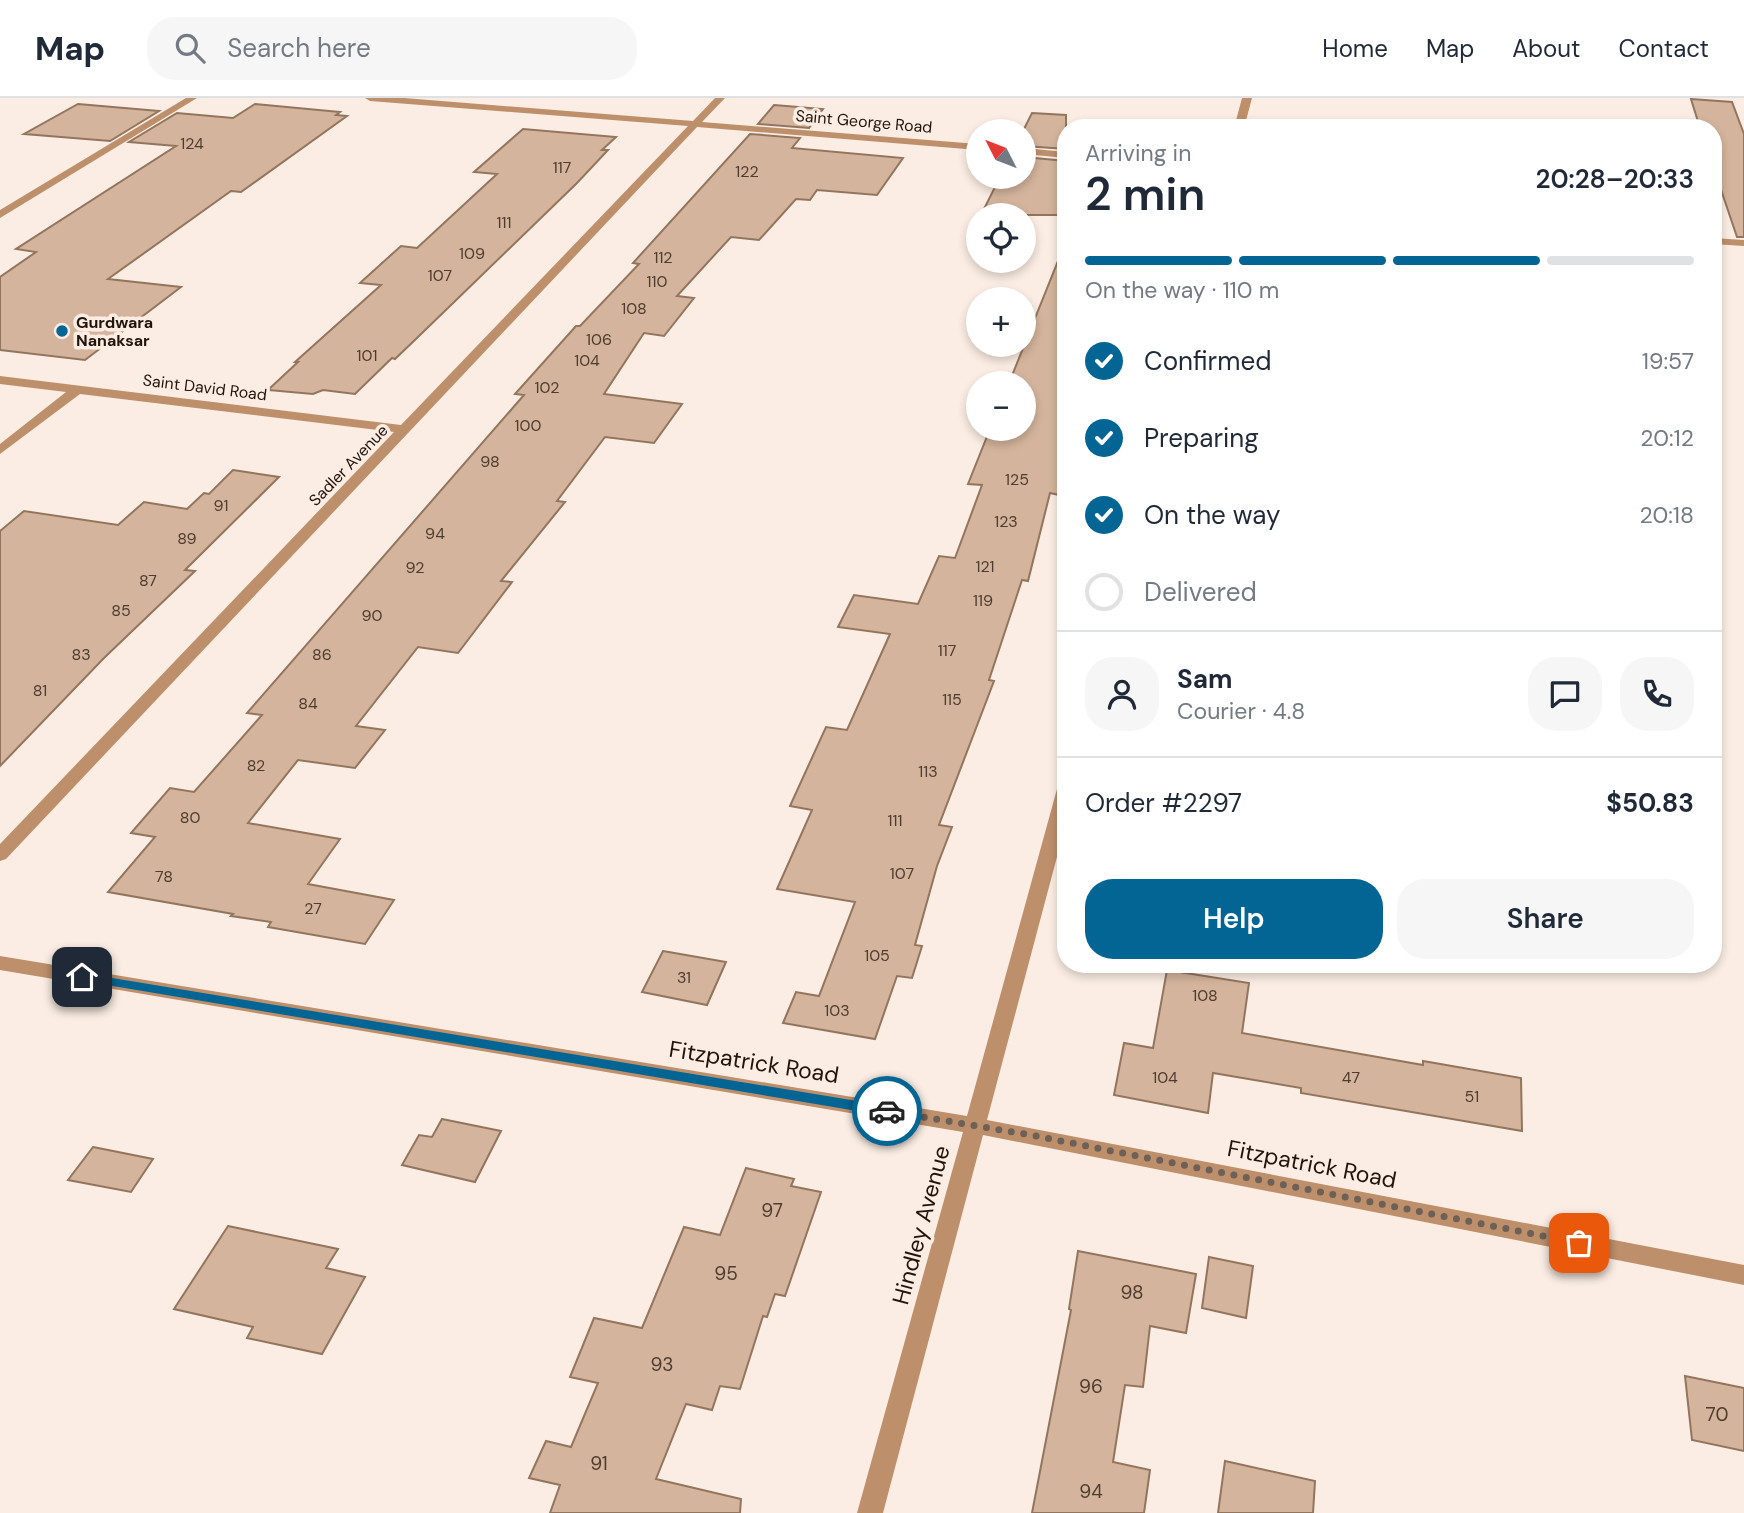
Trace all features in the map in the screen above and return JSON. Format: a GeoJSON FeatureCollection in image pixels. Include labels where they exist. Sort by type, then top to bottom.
{"type":"FeatureCollection","features":[{"type":"Feature","properties":{"kind":"street"},"geometry":{"type":"LineString","coordinates":[[0,215],[192,98]]}},
{"type":"Feature","properties":{"kind":"street","name":"Saint George Road"},"geometry":{"type":"LineString","coordinates":[[370,98],[966,147]]}},
{"type":"Feature","properties":{"kind":"street","name":"Sadler Avenue"},"geometry":{"type":"LineString","coordinates":[[0,855],[720,98]]}},
{"type":"Feature","properties":{"kind":"street"},"geometry":{"type":"LineString","coordinates":[[1241,119],[1247,98]]}},
{"type":"Feature","properties":{"kind":"street"},"geometry":{"type":"LineString","coordinates":[[1036,152],[1057,154]]}},
{"type":"Feature","properties":{"kind":"street"},"geometry":{"type":"LineString","coordinates":[[1722,242],[1744,243]]}},
{"type":"Feature","properties":{"kind":"street","name":"Saint David Road"},"geometry":{"type":"LineString","coordinates":[[0,380],[406,430]]}},
{"type":"Feature","properties":{"kind":"street"},"geometry":{"type":"LineString","coordinates":[[0,450],[78,389]]}},
{"type":"Feature","properties":{"kind":"street","name":"Hindley Avenue"},"geometry":{"type":"LineString","coordinates":[[870,1513],[1057,822]]}},
{"type":"Feature","properties":{"kind":"street","name":"Fitzpatrick Road"},"geometry":{"type":"LineString","coordinates":[[0,963],[975,1126],[1744,1275]]}},
{"type":"Feature","properties":{"kind":"building"},"geometry":{"type":"Polygon","coordinates":[[[1691,99],[1732,102],[1744,134],[1744,237],[1737,237],[1722,193],[1722,119],[1697,119],[1691,99]]]}},
{"type":"Feature","properties":{"kind":"building"},"geometry":{"type":"Polygon","coordinates":[[[78,104],[159,111],[110,141],[24,134],[78,104]]]}},
{"type":"Feature","properties":{"kind":"building"},"geometry":{"type":"Polygon","coordinates":[[[255,104],[340,112],[336,115],[347,116],[241,192],[231,191],[108,279],[181,287],[85,360],[0,350],[0,277],[36,252],[16,249],[176,146],[129,142],[177,113],[233,118],[255,104]]]}},
{"type":"Feature","properties":{"kind":"building"},"geometry":{"type":"Polygon","coordinates":[[[774,105],[823,109],[809,128],[758,124],[774,105]]]}},
{"type":"Feature","properties":{"kind":"building"},"geometry":{"type":"Polygon","coordinates":[[[1032,113],[1066,115],[1066,119],[1057,119],[1057,148],[1036,147],[1036,119],[1029,119],[1032,113]]]}},
{"type":"Feature","properties":{"kind":"building"},"geometry":{"type":"Polygon","coordinates":[[[523,129],[616,137],[602,150],[608,150],[577,183],[395,359],[392,358],[355,394],[323,390],[313,394],[268,390],[298,362],[295,362],[381,285],[360,283],[401,246],[417,248],[497,174],[474,172],[523,129]]]}},
{"type":"Feature","properties":{"kind":"building"},"geometry":{"type":"Polygon","coordinates":[[[750,134],[800,138],[792,148],[903,158],[877,195],[817,190],[810,200],[796,199],[759,240],[731,237],[677,296],[694,298],[664,336],[644,333],[604,394],[682,404],[654,443],[605,437],[557,501],[565,502],[501,581],[512,582],[458,653],[418,647],[356,726],[385,730],[355,768],[298,760],[248,823],[340,839],[308,884],[394,900],[365,944],[268,927],[271,922],[231,916],[233,914],[108,892],[155,837],[131,833],[170,788],[194,792],[262,715],[247,713],[524,395],[515,394],[576,326],[580,326],[639,264],[633,263],[750,134]]]}},
{"type":"Feature","properties":{"kind":"building"},"geometry":{"type":"Polygon","coordinates":[[[1036,158],[1057,160],[1057,215],[1036,215],[1036,203],[987,203],[994,189],[1036,189],[1036,158]]]}},
{"type":"Feature","properties":{"kind":"building"},"geometry":{"type":"Polygon","coordinates":[[[1057,263],[1057,495],[1050,493],[1028,581],[1022,580],[989,680],[994,681],[939,825],[952,827],[937,866],[915,945],[922,946],[912,978],[897,976],[875,1039],[783,1023],[796,992],[819,996],[855,902],[777,889],[812,810],[790,806],[826,727],[847,730],[890,634],[838,627],[854,595],[918,604],[939,556],[955,558],[982,485],[968,484],[985,441],[1036,441],[1036,371],[1014,371],[1019,357],[1036,357],[1036,316],[1057,263]]]}},
{"type":"Feature","properties":{"kind":"building"},"geometry":{"type":"Polygon","coordinates":[[[233,470],[279,477],[185,570],[195,571],[104,658],[0,766],[0,531],[24,511],[118,525],[144,502],[187,509],[204,493],[209,494],[233,470]]]}},
{"type":"Feature","properties":{"kind":"building"},"geometry":{"type":"Polygon","coordinates":[[[663,951],[726,962],[707,1005],[642,992],[663,951]]]}},
{"type":"Feature","properties":{"kind":"building"},"geometry":{"type":"Polygon","coordinates":[[[1166,973],[1186,973],[1249,983],[1242,1033],[1423,1065],[1423,1061],[1521,1078],[1522,1131],[1301,1093],[1301,1088],[1213,1073],[1208,1113],[1114,1095],[1124,1043],[1153,1048],[1166,973]]]}},
{"type":"Feature","properties":{"kind":"building"},"geometry":{"type":"Polygon","coordinates":[[[442,1119],[501,1131],[475,1182],[402,1165],[419,1135],[432,1137],[442,1119]]]}},
{"type":"Feature","properties":{"kind":"building"},"geometry":{"type":"Polygon","coordinates":[[[93,1147],[153,1159],[131,1192],[68,1180],[93,1147]]]}},
{"type":"Feature","properties":{"kind":"building"},"geometry":{"type":"Polygon","coordinates":[[[746,1168],[794,1179],[791,1186],[821,1192],[785,1296],[775,1294],[767,1317],[763,1316],[740,1389],[720,1386],[712,1410],[686,1404],[656,1479],[741,1499],[740,1513],[550,1513],[560,1485],[529,1478],[546,1441],[571,1447],[598,1383],[570,1377],[594,1318],[642,1328],[684,1227],[720,1235],[746,1168]]]}},
{"type":"Feature","properties":{"kind":"building"},"geometry":{"type":"Polygon","coordinates":[[[228,1226],[338,1249],[326,1268],[365,1277],[322,1354],[247,1338],[253,1327],[174,1309],[228,1226]]]}},
{"type":"Feature","properties":{"kind":"building"},"geometry":{"type":"Polygon","coordinates":[[[1078,1251],[1196,1274],[1186,1333],[1150,1326],[1143,1387],[1125,1385],[1113,1462],[1150,1470],[1144,1513],[1032,1513],[1071,1310],[1069,1309],[1078,1251]]]}},
{"type":"Feature","properties":{"kind":"building"},"geometry":{"type":"Polygon","coordinates":[[[1209,1257],[1253,1266],[1246,1318],[1202,1308],[1209,1257]]]}},
{"type":"Feature","properties":{"kind":"building"},"geometry":{"type":"Polygon","coordinates":[[[1685,1376],[1744,1388],[1744,1451],[1692,1440],[1685,1376]]]}},
{"type":"Feature","properties":{"kind":"building"},"geometry":{"type":"Polygon","coordinates":[[[1225,1461],[1315,1481],[1313,1513],[1218,1513],[1225,1461]]]}},
{"type":"Feature","properties":{"kind":"way so far"},"geometry":{"type":"LineString","coordinates":[[887,1111],[1031,1135],[1579,1243]]}},
{"type":"Feature","properties":{"kind":"place","name":"Gurdwara Nanaksar"},"geometry":{"type":"Point","coordinates":[62,331]}},
{"type":"Feature","properties":{"kind":"route"},"geometry":{"type":"LineString","coordinates":[[82,977],[887,1111]]}}]}
